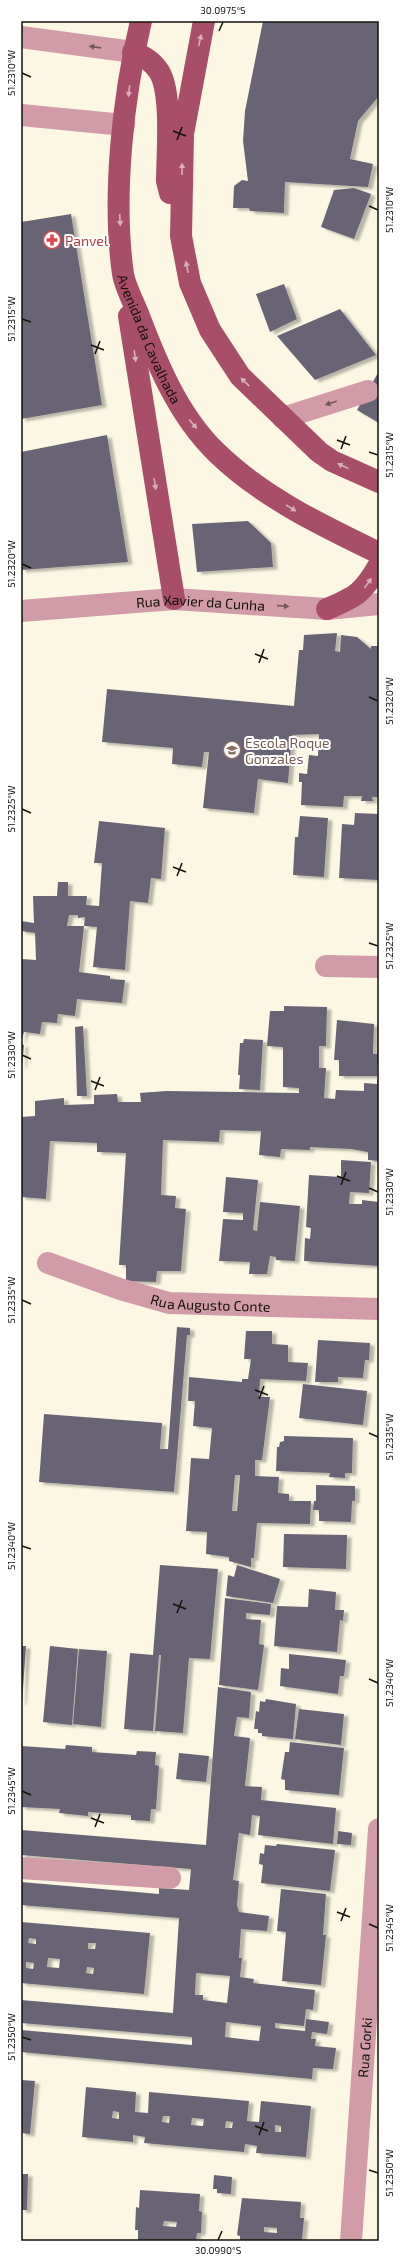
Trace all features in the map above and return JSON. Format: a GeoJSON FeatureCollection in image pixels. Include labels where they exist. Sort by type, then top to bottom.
{"type":"FeatureCollection","features":[{"type":"Feature","properties":{"kind":"main road","name":"Avenida da Cavalhada"},"geometry":{"type":"LineString","coordinates":[[141,21],[133,52],[118,184],[123,275],[151,350],[183,412],[216,452],[265,492],[311,521],[379,553]]}},
{"type":"Feature","properties":{"kind":"main road"},"geometry":{"type":"LineString","coordinates":[[181,236],[183,134],[204,21]]}},
{"type":"Feature","properties":{"kind":"main road"},"geometry":{"type":"LineString","coordinates":[[133,52],[148,59],[159,71],[165,86],[167,181],[181,236],[190,283],[210,330],[240,376],[319,452],[332,461],[379,482]]}},
{"type":"Feature","properties":{"kind":"main road"},"geometry":{"type":"LineString","coordinates":[[123,275],[144,422],[174,599]]}},
{"type":"Feature","properties":{"kind":"main road"},"geometry":{"type":"LineString","coordinates":[[326,609],[349,600],[367,586],[379,565]]}},
{"type":"Feature","properties":{"kind":"street"},"geometry":{"type":"LineString","coordinates":[[21,37],[133,52]]}},
{"type":"Feature","properties":{"kind":"street"},"geometry":{"type":"LineString","coordinates":[[21,115],[124,125]]}},
{"type":"Feature","properties":{"kind":"street"},"geometry":{"type":"LineString","coordinates":[[282,418],[368,391]]}},
{"type":"Feature","properties":{"kind":"street","name":"Rua Xavier da Cunha"},"geometry":{"type":"LineString","coordinates":[[21,611],[174,599],[326,609],[379,604]]}},
{"type":"Feature","properties":{"kind":"street"},"geometry":{"type":"LineString","coordinates":[[326,966],[379,967]]}},
{"type":"Feature","properties":{"kind":"street","name":"Rua Augusto Conte"},"geometry":{"type":"LineString","coordinates":[[48,1263],[120,1290],[169,1303],[379,1309]]}},
{"type":"Feature","properties":{"kind":"street","name":"Rua Gorki"},"geometry":{"type":"LineString","coordinates":[[351,2241],[379,1829]]}},
{"type":"Feature","properties":{"kind":"street"},"geometry":{"type":"LineString","coordinates":[[21,1868],[170,1878]]}},
{"type":"Feature","properties":{"kind":"building"},"geometry":{"type":"Polygon","coordinates":[[[263,21],[379,21],[379,96],[358,121],[350,159],[373,164],[368,187],[285,182],[284,213],[250,211],[249,208],[233,208],[234,186],[242,180],[248,181],[243,141],[245,111],[263,21]]]}},
{"type":"Feature","properties":{"kind":"building"},"geometry":{"type":"Polygon","coordinates":[[[354,188],[371,194],[354,239],[321,227],[334,190],[354,188]]]}},
{"type":"Feature","properties":{"kind":"building"},"geometry":{"type":"Polygon","coordinates":[[[71,214],[102,405],[21,419],[21,222],[71,214]]]}},
{"type":"Feature","properties":{"kind":"building"},"geometry":{"type":"Polygon","coordinates":[[[284,284],[297,319],[270,332],[256,294],[284,284]]]}},
{"type":"Feature","properties":{"kind":"building"},"geometry":{"type":"Polygon","coordinates":[[[340,309],[376,355],[315,380],[277,336],[340,309]]]}},
{"type":"Feature","properties":{"kind":"building"},"geometry":{"type":"Polygon","coordinates":[[[379,371],[379,423],[357,410],[379,371]]]}},
{"type":"Feature","properties":{"kind":"building"},"geometry":{"type":"Polygon","coordinates":[[[107,435],[128,562],[21,570],[21,452],[107,435]]]}},
{"type":"Feature","properties":{"kind":"building"},"geometry":{"type":"Polygon","coordinates":[[[248,521],[271,543],[273,567],[197,572],[192,524],[248,521]]]}},
{"type":"Feature","properties":{"kind":"building"},"geometry":{"type":"Polygon","coordinates":[[[337,633],[335,651],[340,652],[341,635],[357,637],[371,649],[371,646],[379,646],[379,797],[372,797],[373,801],[361,801],[362,796],[344,796],[343,807],[301,805],[302,782],[299,782],[299,773],[307,774],[309,755],[318,756],[319,734],[292,735],[288,783],[258,779],[254,813],[203,808],[209,752],[204,752],[202,767],[172,764],[173,748],[102,742],[107,689],[294,706],[299,650],[303,650],[304,635],[337,633]]]}},
{"type":"Feature","properties":{"kind":"building"},"geometry":{"type":"Polygon","coordinates":[[[355,813],[379,814],[379,880],[339,878],[342,824],[354,825],[355,813]]]}},
{"type":"Feature","properties":{"kind":"building"},"geometry":{"type":"Polygon","coordinates":[[[300,816],[328,818],[324,877],[293,875],[295,837],[298,837],[300,816]]]}},
{"type":"Feature","properties":{"kind":"building"},"geometry":{"type":"Polygon","coordinates":[[[99,821],[165,828],[161,879],[151,878],[148,903],[130,901],[125,970],[93,967],[97,927],[84,926],[79,972],[110,976],[110,979],[125,980],[122,1003],[77,999],[75,1016],[58,1014],[57,1023],[42,1022],[40,1034],[24,1032],[21,1043],[21,959],[36,960],[35,933],[21,931],[21,921],[34,923],[33,896],[57,896],[58,882],[68,882],[68,896],[87,896],[86,905],[99,906],[102,863],[94,863],[99,821]],[[69,915],[67,926],[84,926],[85,917],[78,918],[78,915],[69,915]]]}},
{"type":"Feature","properties":{"kind":"building"},"geometry":{"type":"Polygon","coordinates":[[[284,1006],[327,1007],[326,1046],[319,1046],[319,1068],[326,1068],[324,1098],[335,1099],[336,1090],[364,1091],[364,1083],[377,1084],[377,1080],[379,1080],[379,1161],[368,1160],[368,1152],[351,1149],[310,1147],[310,1150],[281,1149],[280,1157],[259,1155],[261,1131],[220,1130],[219,1142],[163,1140],[161,1195],[176,1196],[175,1208],[186,1209],[181,1271],[157,1271],[156,1282],[126,1281],[126,1265],[119,1265],[126,1153],[97,1152],[97,1143],[50,1141],[46,1199],[21,1197],[21,1117],[35,1116],[35,1101],[64,1098],[64,1105],[94,1104],[94,1095],[117,1094],[118,1102],[141,1102],[140,1093],[166,1091],[299,1093],[299,1088],[283,1087],[283,1047],[267,1046],[270,1011],[284,1011],[284,1006]]]}},
{"type":"Feature","properties":{"kind":"building"},"geometry":{"type":"Polygon","coordinates":[[[378,1019],[379,1065],[377,1065],[377,1076],[339,1076],[339,1060],[334,1060],[337,1020],[374,1024],[373,1054],[377,1054],[378,1019]]]}},
{"type":"Feature","properties":{"kind":"building"},"geometry":{"type":"Polygon","coordinates":[[[83,1026],[87,1096],[77,1096],[75,1027],[83,1026]]]}},
{"type":"Feature","properties":{"kind":"building"},"geometry":{"type":"Polygon","coordinates":[[[244,1039],[263,1040],[260,1090],[239,1089],[240,1075],[238,1075],[240,1043],[243,1043],[244,1039]]]}},
{"type":"Feature","properties":{"kind":"building"},"geometry":{"type":"Polygon","coordinates":[[[21,1044],[24,1045],[22,1066],[21,1065],[21,1044]]]}},
{"type":"Feature","properties":{"kind":"building"},"geometry":{"type":"Polygon","coordinates":[[[341,1160],[371,1162],[369,1193],[350,1192],[349,1204],[362,1204],[362,1200],[379,1202],[379,1266],[304,1261],[305,1238],[310,1239],[311,1228],[306,1227],[309,1175],[341,1177],[341,1160]]]}},
{"type":"Feature","properties":{"kind":"building"},"geometry":{"type":"Polygon","coordinates":[[[226,1177],[258,1180],[253,1230],[257,1231],[260,1202],[300,1206],[295,1261],[276,1260],[276,1257],[270,1256],[267,1274],[249,1274],[250,1262],[219,1261],[223,1219],[243,1220],[243,1213],[223,1212],[226,1177]]]}},
{"type":"Feature","properties":{"kind":"building"},"geometry":{"type":"Polygon","coordinates":[[[177,1327],[190,1328],[190,1335],[187,1335],[174,1492],[39,1482],[44,1414],[162,1423],[160,1449],[168,1449],[177,1327]]]}},
{"type":"Feature","properties":{"kind":"building"},"geometry":{"type":"Polygon","coordinates":[[[246,1331],[272,1331],[272,1344],[288,1345],[288,1362],[308,1363],[306,1381],[260,1379],[259,1397],[270,1397],[262,1460],[255,1460],[255,1476],[279,1477],[278,1493],[289,1494],[289,1501],[311,1501],[310,1524],[257,1523],[254,1558],[251,1558],[251,1567],[229,1561],[229,1557],[206,1554],[207,1532],[186,1531],[191,1458],[209,1459],[212,1428],[193,1426],[195,1401],[188,1401],[189,1377],[242,1382],[242,1379],[248,1379],[251,1359],[244,1359],[246,1331]],[[235,1475],[232,1511],[237,1511],[240,1475],[235,1475]]]}},
{"type":"Feature","properties":{"kind":"building"},"geometry":{"type":"Polygon","coordinates":[[[318,1340],[370,1343],[369,1360],[365,1360],[363,1378],[338,1377],[338,1382],[315,1382],[318,1340]]]}},
{"type":"Feature","properties":{"kind":"building"},"geometry":{"type":"Polygon","coordinates":[[[303,1384],[367,1391],[363,1425],[299,1418],[303,1384]]]}},
{"type":"Feature","properties":{"kind":"building"},"geometry":{"type":"Polygon","coordinates":[[[284,1436],[353,1438],[352,1473],[345,1473],[345,1478],[329,1477],[330,1473],[276,1471],[277,1447],[279,1447],[280,1442],[284,1441],[284,1436]]]}},
{"type":"Feature","properties":{"kind":"building"},"geometry":{"type":"Polygon","coordinates":[[[316,1485],[355,1486],[355,1501],[352,1501],[351,1522],[319,1521],[319,1510],[313,1510],[314,1501],[316,1501],[316,1485]]]}},
{"type":"Feature","properties":{"kind":"building"},"geometry":{"type":"Polygon","coordinates":[[[284,1534],[347,1535],[346,1569],[283,1567],[284,1534]]]}},
{"type":"Feature","properties":{"kind":"building"},"geometry":{"type":"Polygon","coordinates":[[[160,1565],[218,1569],[210,1659],[189,1658],[183,1733],[155,1731],[161,1655],[159,1655],[153,1731],[124,1729],[130,1653],[153,1655],[160,1565]]]}},
{"type":"Feature","properties":{"kind":"building"},"geometry":{"type":"Polygon","coordinates":[[[237,1565],[280,1579],[273,1603],[226,1596],[228,1575],[234,1577],[237,1565]]]}},
{"type":"Feature","properties":{"kind":"building"},"geometry":{"type":"Polygon","coordinates":[[[309,1589],[336,1592],[335,1610],[344,1610],[343,1621],[340,1620],[337,1652],[274,1646],[277,1606],[308,1607],[309,1589]]]}},
{"type":"Feature","properties":{"kind":"building"},"geometry":{"type":"Polygon","coordinates":[[[225,1598],[271,1604],[270,1615],[246,1613],[246,1619],[261,1620],[259,1644],[264,1645],[258,1690],[219,1685],[225,1598]]]}},
{"type":"Feature","properties":{"kind":"building"},"geometry":{"type":"Polygon","coordinates":[[[21,1646],[26,1646],[22,1703],[21,1703],[21,1646]]]}},
{"type":"Feature","properties":{"kind":"building"},"geometry":{"type":"Polygon","coordinates":[[[50,1646],[78,1649],[72,1725],[43,1722],[50,1646]]]}},
{"type":"Feature","properties":{"kind":"building"},"geometry":{"type":"Polygon","coordinates":[[[79,1649],[107,1651],[101,1727],[73,1724],[79,1649]]]}},
{"type":"Feature","properties":{"kind":"building"},"geometry":{"type":"Polygon","coordinates":[[[289,1654],[346,1660],[344,1676],[340,1676],[338,1694],[280,1686],[281,1668],[289,1669],[289,1654]]]}},
{"type":"Feature","properties":{"kind":"building"},"geometry":{"type":"Polygon","coordinates":[[[218,1687],[251,1692],[249,1718],[237,1717],[234,1736],[250,1738],[245,1786],[262,1787],[261,1800],[336,1808],[333,1844],[258,1835],[260,1816],[252,1815],[250,1835],[239,1833],[233,1880],[239,1881],[237,1905],[239,1912],[269,1916],[267,1931],[241,1929],[239,1958],[242,1958],[240,1977],[254,1979],[253,1983],[315,1990],[313,2010],[306,2009],[304,2026],[275,2023],[275,2028],[305,2031],[306,2019],[329,2022],[327,2034],[312,2032],[311,2039],[316,2039],[315,2046],[336,2048],[333,2069],[313,2068],[312,2079],[21,2052],[21,2030],[192,2045],[192,2037],[21,2023],[21,2000],[173,2013],[179,1918],[21,1905],[21,1882],[159,1894],[159,1888],[189,1890],[191,1869],[21,1855],[21,1830],[206,1845],[218,1687]],[[196,1973],[195,1995],[203,1995],[203,2000],[227,2003],[230,1976],[196,1973]],[[226,2022],[225,2037],[259,2041],[261,2026],[226,2022]]]}},
{"type":"Feature","properties":{"kind":"building"},"geometry":{"type":"Polygon","coordinates":[[[266,1699],[296,1704],[293,1739],[262,1736],[262,1733],[258,1733],[258,1729],[254,1729],[256,1711],[259,1712],[260,1701],[265,1702],[266,1699]]]}},
{"type":"Feature","properties":{"kind":"building"},"geometry":{"type":"Polygon","coordinates":[[[299,1709],[344,1714],[341,1745],[295,1739],[299,1709]]]}},
{"type":"Feature","properties":{"kind":"building"},"geometry":{"type":"Polygon","coordinates":[[[290,1742],[344,1748],[339,1795],[285,1790],[285,1780],[281,1779],[285,1752],[289,1752],[290,1742]]]}},
{"type":"Feature","properties":{"kind":"building"},"geometry":{"type":"Polygon","coordinates":[[[66,1745],[92,1747],[92,1752],[136,1755],[137,1751],[156,1752],[155,1765],[159,1766],[156,1809],[151,1809],[150,1821],[131,1820],[131,1815],[88,1812],[88,1816],[59,1813],[60,1809],[21,1807],[21,1746],[65,1749],[66,1745]]]}},
{"type":"Feature","properties":{"kind":"building"},"geometry":{"type":"Polygon","coordinates":[[[179,1753],[209,1756],[206,1782],[176,1779],[179,1753]]]}},
{"type":"Feature","properties":{"kind":"building"},"geometry":{"type":"Polygon","coordinates":[[[338,1831],[352,1833],[351,1845],[337,1844],[338,1831]]]}},
{"type":"Feature","properties":{"kind":"building"},"geometry":{"type":"Polygon","coordinates":[[[277,1844],[335,1850],[330,1891],[261,1883],[263,1865],[259,1864],[260,1853],[264,1854],[265,1845],[276,1846],[277,1844]]]}},
{"type":"Feature","properties":{"kind":"building"},"geometry":{"type":"Polygon","coordinates":[[[281,1889],[326,1894],[323,1935],[326,1935],[321,1985],[282,1981],[286,1932],[277,1931],[281,1889]]]}},
{"type":"Feature","properties":{"kind":"building"},"geometry":{"type":"Polygon","coordinates":[[[21,1922],[150,1933],[144,1994],[21,1983],[21,1922]],[[29,1938],[28,1943],[36,1944],[36,1939],[29,1938]],[[88,1943],[88,1949],[95,1949],[96,1943],[88,1943]],[[48,1958],[47,1967],[59,1968],[60,1959],[48,1958]],[[26,1962],[26,1968],[33,1969],[34,1963],[26,1962]],[[87,1967],[86,1973],[93,1974],[94,1968],[87,1967]]]}},
{"type":"Feature","properties":{"kind":"building"},"geometry":{"type":"Polygon","coordinates":[[[21,2080],[35,2081],[30,2134],[21,2133],[21,2080]]]}},
{"type":"Feature","properties":{"kind":"building"},"geometry":{"type":"Polygon","coordinates":[[[86,2087],[136,2092],[135,2112],[148,2113],[149,2092],[249,2101],[247,2121],[259,2122],[261,2101],[311,2106],[306,2157],[256,2153],[257,2146],[245,2144],[244,2152],[144,2143],[145,2137],[133,2135],[133,2142],[82,2137],[86,2087]],[[113,2111],[112,2118],[119,2119],[119,2112],[113,2111]],[[163,2116],[162,2122],[169,2123],[170,2116],[163,2116]],[[192,2118],[191,2125],[203,2126],[204,2119],[192,2118]],[[226,2121],[225,2128],[232,2128],[233,2122],[226,2121]],[[275,2125],[275,2132],[281,2132],[281,2126],[275,2125]]]}},
{"type":"Feature","properties":{"kind":"building"},"geometry":{"type":"Polygon","coordinates":[[[21,2174],[28,2174],[27,2210],[21,2210],[21,2174]]]}},
{"type":"Feature","properties":{"kind":"building"},"geometry":{"type":"Polygon","coordinates":[[[214,2175],[232,2177],[231,2194],[217,2193],[217,2189],[213,2189],[214,2175]]]}},
{"type":"Feature","properties":{"kind":"building"},"geometry":{"type":"Polygon","coordinates":[[[140,2190],[200,2194],[199,2211],[202,2212],[201,2233],[197,2233],[196,2241],[138,2241],[138,2230],[135,2230],[136,2207],[139,2208],[140,2190]],[[164,2221],[163,2226],[176,2227],[177,2222],[164,2221]]]}},
{"type":"Feature","properties":{"kind":"building"},"geometry":{"type":"Polygon","coordinates":[[[242,2198],[301,2202],[300,2218],[304,2218],[302,2240],[240,2241],[240,2236],[237,2235],[242,2198]],[[264,2227],[264,2232],[277,2233],[277,2228],[264,2227]]]}},
{"type":"Feature","properties":{"kind":"place","name":"Panvel"},"geometry":{"type":"Point","coordinates":[52,240]}},
{"type":"Feature","properties":{"kind":"place","name":"Escola Roque Gonzales"},"geometry":{"type":"Point","coordinates":[232,750]}}]}
